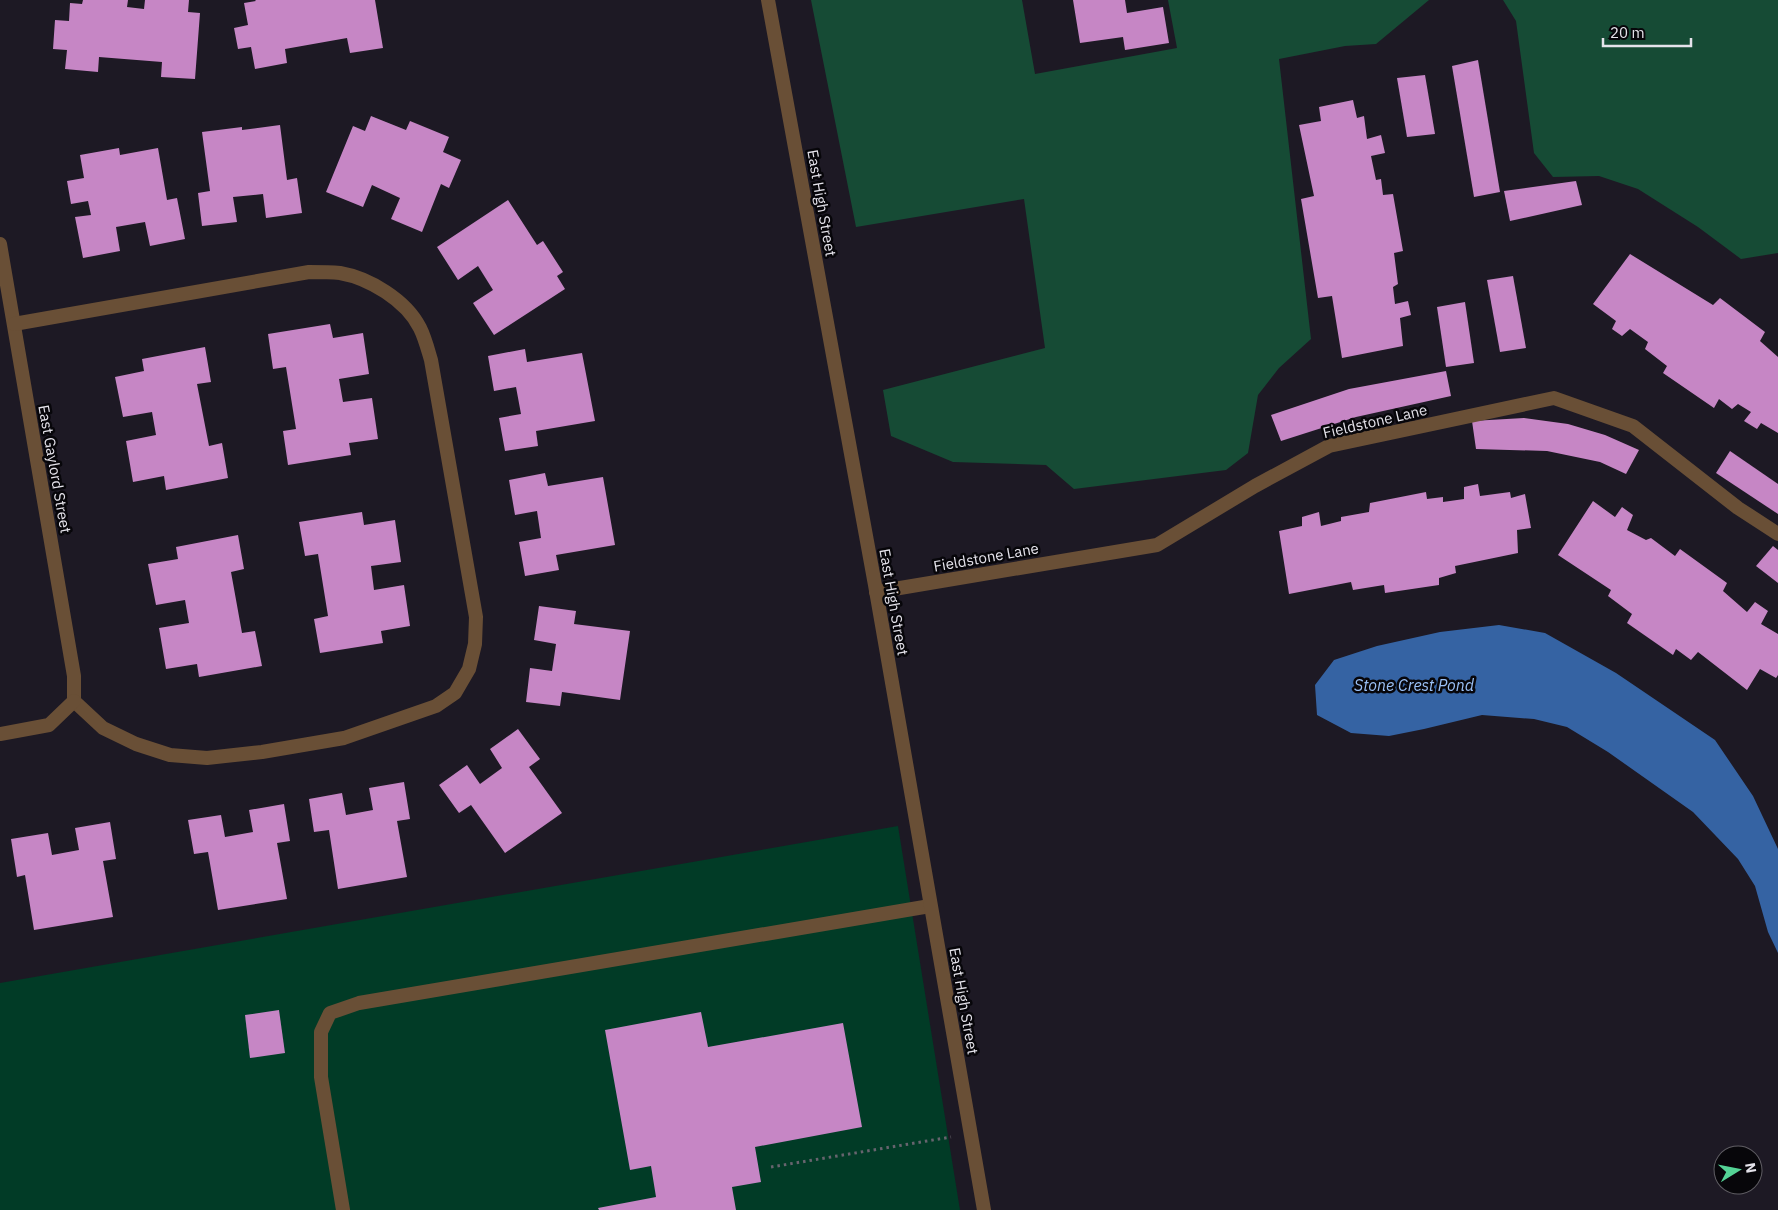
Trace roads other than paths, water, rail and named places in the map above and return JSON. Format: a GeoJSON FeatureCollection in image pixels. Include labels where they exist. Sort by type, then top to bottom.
{"type":"FeatureCollection","features":[{"type":"Feature","properties":{"kind":"street","name":"East High Street"},"geometry":{"type":"LineString","coordinates":[[768,0],[876,592],[984,1210]]}},
{"type":"Feature","properties":{"kind":"street","name":"East Gaylord Street"},"geometry":{"type":"LineString","coordinates":[[0,244],[74,676],[74,701]]}},
{"type":"Feature","properties":{"kind":"street"},"geometry":{"type":"LineString","coordinates":[[0,734],[48,725],[74,701],[103,728],[136,744],[170,755],[207,758],[262,752],[344,738],[436,706],[455,693],[470,669],[476,644],[476,617],[431,360],[420,326],[388,292],[362,280],[340,273],[309,272],[14,324]]}},
{"type":"Feature","properties":{"kind":"street","name":"Fieldstone Lane"},"geometry":{"type":"LineString","coordinates":[[876,592],[1157,545],[1255,486],[1329,446],[1554,398],[1633,426],[1738,508],[1778,534]]}},
{"type":"Feature","properties":{"kind":"street"},"geometry":{"type":"LineString","coordinates":[[343,1210],[320,1077],[322,1032],[330,1013],[359,1003],[930,906]]}},
{"type":"Feature","properties":{"kind":"water","name":"Stone Crest Pond"},"geometry":{"type":"Polygon","coordinates":[[[1499,625],[1545,633],[1616,673],[1715,740],[1753,796],[1778,849],[1778,953],[1768,932],[1755,886],[1738,859],[1693,812],[1608,752],[1567,727],[1534,719],[1482,715],[1389,736],[1351,733],[1317,715],[1315,685],[1334,660],[1377,646],[1440,632],[1499,625]]]}}]}
